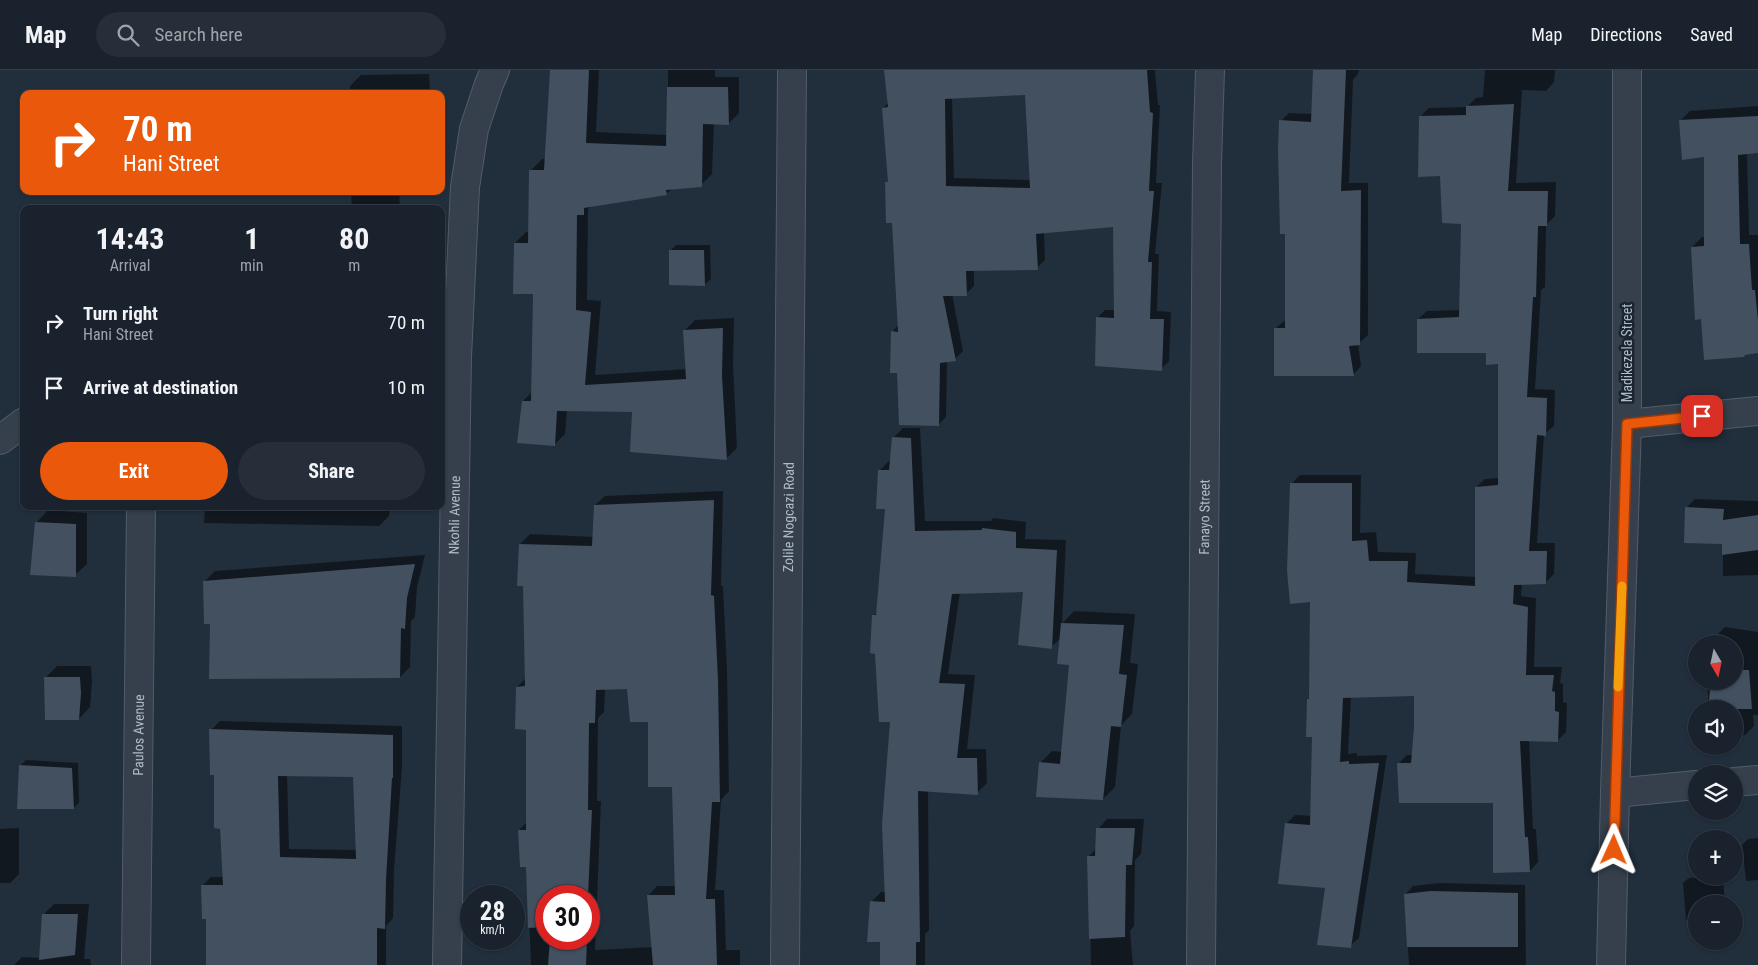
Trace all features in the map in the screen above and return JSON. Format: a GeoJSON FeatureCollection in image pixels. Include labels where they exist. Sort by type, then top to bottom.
{"type":"FeatureCollection","features":[{"type":"Feature","properties":{"kind":"street","name":"Nkohli Avenue"},"geometry":{"type":"LineString","coordinates":[[447,965],[449,357],[466,187],[474,129],[495,70]]}},
{"type":"Feature","properties":{"kind":"street","name":"Zolile Nogcazi Road"},"geometry":{"type":"LineString","coordinates":[[785,965],[792,70]]}},
{"type":"Feature","properties":{"kind":"street","name":"Fanayo Street"},"geometry":{"type":"LineString","coordinates":[[1202,965],[1207,183],[1210,70]]}},
{"type":"Feature","properties":{"kind":"street","name":"Madikezela Street"},"geometry":{"type":"LineString","coordinates":[[1611,965],[1627,424],[1630,70]]}},
{"type":"Feature","properties":{"kind":"street"},"geometry":{"type":"LineString","coordinates":[[1627,424],[1758,410]]}},
{"type":"Feature","properties":{"kind":"street"},"geometry":{"type":"LineString","coordinates":[[0,440],[20,425]]}},
{"type":"Feature","properties":{"kind":"street","name":"Paulos Avenue"},"geometry":{"type":"LineString","coordinates":[[136,965],[141,510]]}},
{"type":"Feature","properties":{"kind":"street"},"geometry":{"type":"LineString","coordinates":[[1743,781],[1758,780]]}},
{"type":"Feature","properties":{"kind":"street"},"geometry":{"type":"LineString","coordinates":[[1615,792],[1688,786]]}},
{"type":"Feature","properties":{"kind":"building"},"geometry":{"type":"Polygon","coordinates":[[[550,70],[589,70],[586,143],[666,146],[667,87],[728,87],[729,125],[703,124],[702,187],[666,190],[667,195],[584,208],[584,215],[577,215],[576,310],[591,312],[585,385],[686,379],[683,330],[723,328],[722,376],[727,460],[630,452],[632,412],[557,411],[555,446],[517,443],[522,401],[531,401],[533,294],[513,294],[514,243],[528,243],[529,170],[544,170],[550,70]]]}},
{"type":"Feature","properties":{"kind":"building"},"geometry":{"type":"Polygon","coordinates":[[[884,70],[1147,70],[1150,112],[1153,113],[1149,191],[1154,191],[1148,262],[1152,262],[1150,319],[1164,319],[1162,371],[1095,366],[1096,317],[1114,318],[1113,227],[1036,234],[1038,270],[966,271],[967,296],[943,296],[956,361],[940,363],[939,426],[899,425],[897,373],[890,373],[891,331],[898,332],[892,223],[886,223],[885,182],[888,182],[882,108],[888,107],[884,70]],[[1025,95],[945,99],[946,186],[1030,188],[1025,95]]]}},
{"type":"Feature","properties":{"kind":"building"},"geometry":{"type":"Polygon","coordinates":[[[1313,70],[1346,70],[1341,191],[1361,190],[1360,345],[1349,346],[1354,376],[1274,376],[1274,328],[1285,328],[1285,234],[1280,234],[1279,120],[1311,122],[1313,70]]]}},
{"type":"Feature","properties":{"kind":"building"},"geometry":{"type":"Polygon","coordinates":[[[1514,104],[1508,191],[1548,191],[1547,226],[1538,226],[1536,297],[1533,297],[1527,397],[1547,398],[1546,436],[1537,435],[1529,551],[1547,551],[1546,584],[1514,585],[1513,604],[1528,607],[1526,675],[1554,675],[1552,691],[1555,692],[1555,711],[1559,712],[1558,742],[1520,741],[1525,837],[1528,837],[1530,872],[1493,873],[1493,803],[1399,803],[1397,763],[1411,763],[1414,696],[1343,698],[1340,762],[1349,761],[1349,764],[1379,763],[1351,948],[1317,945],[1325,888],[1278,884],[1285,823],[1310,825],[1312,737],[1306,737],[1307,699],[1309,699],[1310,602],[1290,604],[1287,571],[1290,483],[1352,483],[1352,541],[1367,540],[1369,561],[1408,561],[1407,582],[1475,586],[1475,487],[1498,485],[1498,364],[1486,365],[1486,353],[1417,353],[1417,319],[1459,317],[1461,224],[1442,223],[1440,176],[1418,177],[1419,116],[1466,115],[1466,106],[1514,104]]]}},
{"type":"Feature","properties":{"kind":"building"},"geometry":{"type":"Polygon","coordinates":[[[1758,116],[1758,153],[1738,155],[1740,244],[1749,244],[1752,290],[1755,290],[1758,321],[1758,353],[1745,355],[1744,357],[1704,360],[1701,319],[1695,320],[1691,247],[1704,246],[1704,157],[1682,160],[1679,120],[1758,116]]]}},
{"type":"Feature","properties":{"kind":"building"},"geometry":{"type":"Polygon","coordinates":[[[669,250],[704,250],[705,286],[669,285],[669,250]]]}},
{"type":"Feature","properties":{"kind":"building"},"geometry":{"type":"Polygon","coordinates":[[[892,437],[911,438],[915,531],[982,530],[982,528],[1016,532],[1016,548],[1057,550],[1052,649],[1018,645],[1023,592],[952,594],[939,683],[965,684],[957,758],[977,758],[978,795],[918,791],[920,942],[916,942],[916,965],[880,965],[880,942],[867,942],[870,901],[885,902],[882,824],[890,722],[879,722],[875,654],[870,653],[872,615],[876,615],[885,509],[876,509],[878,470],[889,470],[892,437]]]}},
{"type":"Feature","properties":{"kind":"building"},"geometry":{"type":"Polygon","coordinates":[[[714,500],[711,595],[714,596],[718,680],[720,802],[712,802],[706,899],[715,899],[717,965],[653,965],[647,895],[675,895],[672,787],[648,787],[648,722],[630,722],[627,689],[596,690],[595,723],[589,723],[588,810],[592,810],[589,885],[535,885],[535,928],[528,928],[526,867],[520,867],[518,830],[526,830],[526,730],[515,729],[516,687],[525,686],[523,586],[517,586],[519,544],[592,546],[594,505],[714,500]]]}},
{"type":"Feature","properties":{"kind":"building"},"geometry":{"type":"Polygon","coordinates":[[[1685,507],[1724,509],[1723,520],[1758,515],[1758,550],[1722,555],[1722,544],[1684,543],[1685,507]]]}},
{"type":"Feature","properties":{"kind":"building"},"geometry":{"type":"Polygon","coordinates":[[[35,522],[76,524],[76,577],[30,575],[35,522]]]}},
{"type":"Feature","properties":{"kind":"building"},"geometry":{"type":"Polygon","coordinates":[[[415,564],[407,598],[405,629],[401,628],[400,678],[209,679],[210,624],[204,624],[203,581],[415,564]]]}},
{"type":"Feature","properties":{"kind":"building"},"geometry":{"type":"Polygon","coordinates":[[[1061,623],[1124,625],[1119,674],[1127,675],[1121,727],[1111,726],[1103,800],[1036,797],[1039,762],[1060,764],[1069,665],[1057,664],[1061,623]]]}},
{"type":"Feature","properties":{"kind":"building"},"geometry":{"type":"Polygon","coordinates":[[[1743,670],[1749,670],[1752,709],[1743,709],[1743,700],[1709,700],[1710,690],[1743,690],[1743,670]]]}},
{"type":"Feature","properties":{"kind":"building"},"geometry":{"type":"Polygon","coordinates":[[[44,677],[80,677],[79,720],[45,720],[44,677]]]}},
{"type":"Feature","properties":{"kind":"building"},"geometry":{"type":"Polygon","coordinates":[[[209,729],[393,735],[393,778],[386,880],[385,929],[377,928],[377,965],[206,965],[206,919],[202,919],[201,885],[223,885],[220,829],[214,828],[214,775],[210,775],[209,729]],[[278,776],[280,857],[356,859],[353,777],[278,776]]]}},
{"type":"Feature","properties":{"kind":"building"},"geometry":{"type":"Polygon","coordinates":[[[19,765],[72,768],[74,809],[17,809],[19,765]]]}},
{"type":"Feature","properties":{"kind":"building"},"geometry":{"type":"Polygon","coordinates":[[[1096,828],[1135,828],[1132,865],[1126,865],[1125,937],[1089,939],[1087,856],[1095,856],[1096,828]]]}},
{"type":"Feature","properties":{"kind":"building"},"geometry":{"type":"Polygon","coordinates":[[[1431,891],[1518,893],[1518,947],[1407,947],[1404,894],[1431,891]]]}},
{"type":"Feature","properties":{"kind":"building"},"geometry":{"type":"Polygon","coordinates":[[[42,914],[78,914],[75,955],[39,960],[42,914]]]}},
{"type":"Feature","properties":{"kind":"building"},"geometry":{"type":"Polygon","coordinates":[[[549,950],[587,950],[586,965],[548,965],[549,950]]]}},
{"type":"Feature","properties":{"kind":"slow traffic"},"geometry":{"type":"LineString","coordinates":[[1618,687],[1622,586]]}},
{"type":"Feature","properties":{"kind":"route"},"geometry":{"type":"LineString","coordinates":[[1614,850],[1627,424],[1702,416]]}}]}
